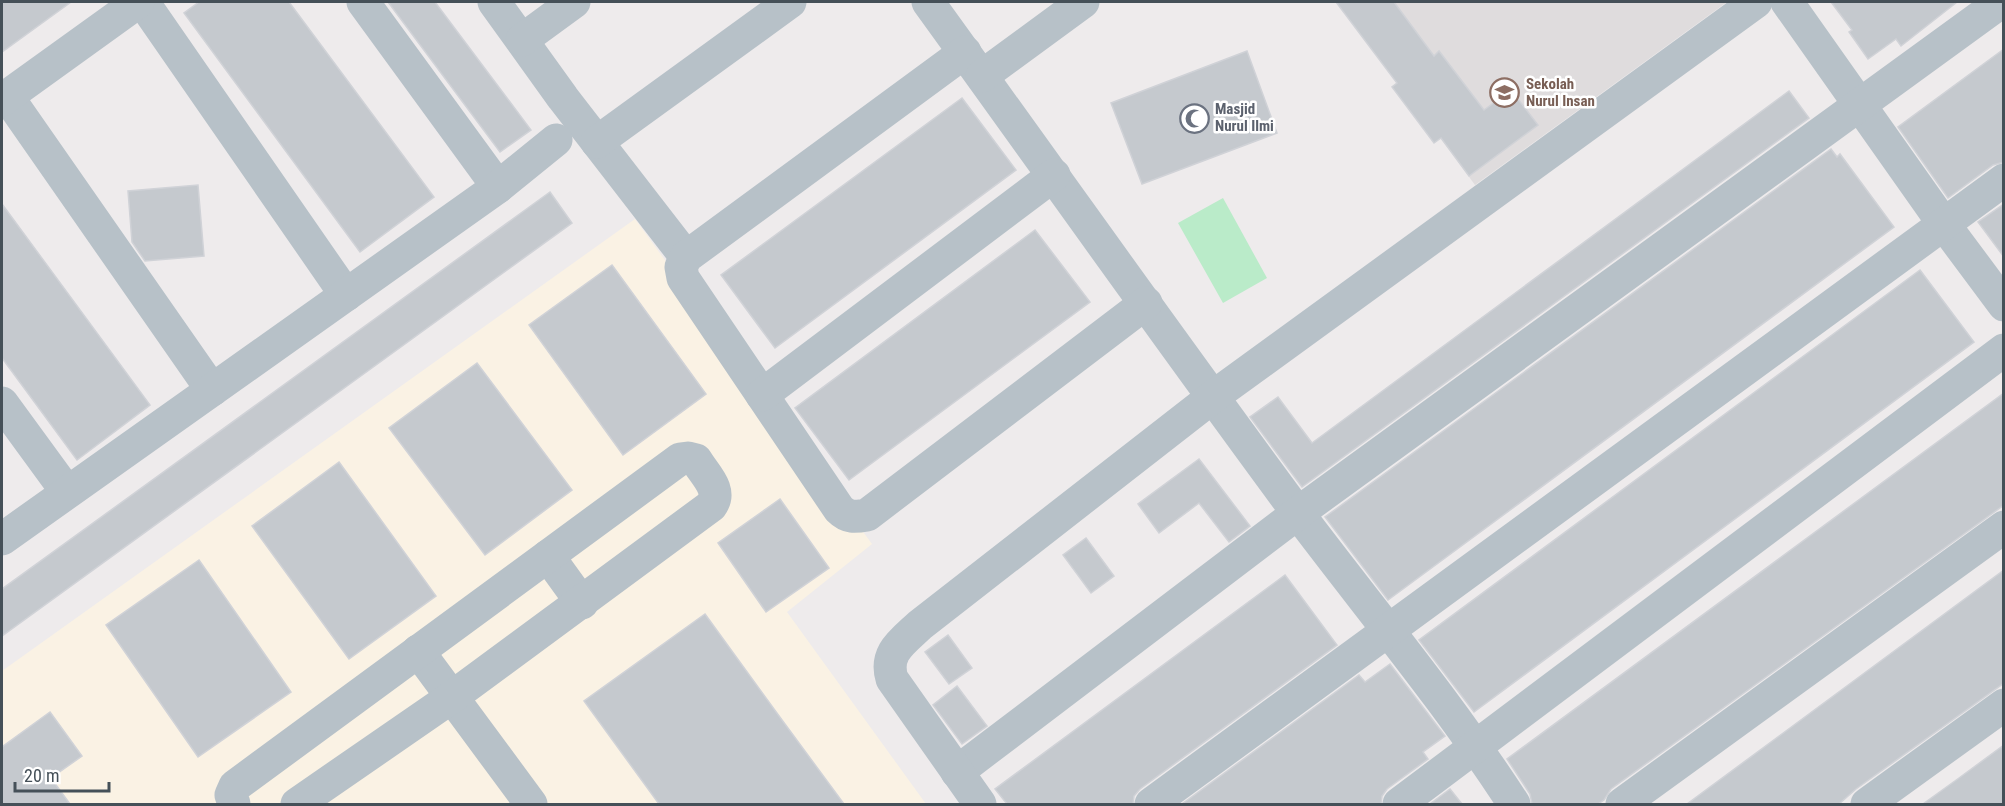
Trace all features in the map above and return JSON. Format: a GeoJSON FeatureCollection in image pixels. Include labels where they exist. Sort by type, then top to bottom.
{"type":"FeatureCollection","features":[{"type":"Feature","properties":{"kind":"street"},"geometry":{"type":"LineString","coordinates":[[138,2],[4,98],[212,390]]}},
{"type":"Feature","properties":{"kind":"street"},"geometry":{"type":"LineString","coordinates":[[143,2],[346,295]]}},
{"type":"Feature","properties":{"kind":"street"},"geometry":{"type":"LineString","coordinates":[[363,2],[498,187]]}},
{"type":"Feature","properties":{"kind":"street"},"geometry":{"type":"LineString","coordinates":[[494,2],[686,258]]}},
{"type":"Feature","properties":{"kind":"street"},"geometry":{"type":"LineString","coordinates":[[522,40],[574,2]]}},
{"type":"Feature","properties":{"kind":"street"},"geometry":{"type":"LineString","coordinates":[[597,142],[790,2]]}},
{"type":"Feature","properties":{"kind":"street"},"geometry":{"type":"LineString","coordinates":[[928,2],[1298,513],[1477,747],[1514,804]]}},
{"type":"Feature","properties":{"kind":"street"},"geometry":{"type":"LineString","coordinates":[[1083,2],[973,64],[686,258],[681,267],[683,278],[839,509],[846,516],[854,517],[867,515],[1146,303]]}},
{"type":"Feature","properties":{"kind":"street"},"geometry":{"type":"LineString","coordinates":[[980,804],[892,680],[889,669],[895,649],[920,626],[1214,396],[1756,2]]}},
{"type":"Feature","properties":{"kind":"street"},"geometry":{"type":"LineString","coordinates":[[1787,2],[1943,223],[2004,305]]}},
{"type":"Feature","properties":{"kind":"street"},"geometry":{"type":"LineString","coordinates":[[957,772],[1298,513],[2001,2]]}},
{"type":"Feature","properties":{"kind":"street"},"geometry":{"type":"LineString","coordinates":[[2,539],[498,187],[556,140]]}},
{"type":"Feature","properties":{"kind":"street"},"geometry":{"type":"LineString","coordinates":[[762,395],[1054,175]]}},
{"type":"Feature","properties":{"kind":"street"},"geometry":{"type":"LineString","coordinates":[[1151,804],[2004,180]]}},
{"type":"Feature","properties":{"kind":"street"},"geometry":{"type":"LineString","coordinates":[[1399,804],[2004,350]]}},
{"type":"Feature","properties":{"kind":"street"},"geometry":{"type":"LineString","coordinates":[[2,403],[66,492]]}},
{"type":"Feature","properties":{"kind":"street"},"geometry":{"type":"LineString","coordinates":[[234,804],[231,795],[235,786],[680,459],[696,460],[716,492],[716,500],[711,506],[452,697],[297,804]]}},
{"type":"Feature","properties":{"kind":"street"},"geometry":{"type":"LineString","coordinates":[[1622,804],[2004,527]]}},
{"type":"Feature","properties":{"kind":"street"},"geometry":{"type":"LineString","coordinates":[[549,556],[582,603]]}},
{"type":"Feature","properties":{"kind":"street"},"geometry":{"type":"LineString","coordinates":[[418,651],[531,804]]}},
{"type":"Feature","properties":{"kind":"street"},"geometry":{"type":"LineString","coordinates":[[1867,804],[2004,705]]}},
{"type":"Feature","properties":{"kind":"shaded area","name":"Sekolah Nurul Insan"},"geometry":{"type":"Polygon","coordinates":[[[1341,2],[1727,2],[1475,185],[1341,2]]]}},
{"type":"Feature","properties":{"kind":"shaded area"},"geometry":{"type":"Polygon","coordinates":[[[635,219],[872,544],[787,612],[926,804],[2,804],[2,671],[635,219]]]}},
{"type":"Feature","properties":{"kind":"green space"},"geometry":{"type":"Polygon","coordinates":[[[1223,198],[1267,278],[1223,303],[1178,223],[1223,198]]]}},
{"type":"Feature","properties":{"kind":"building"},"geometry":{"type":"Polygon","coordinates":[[[2,2],[71,2],[2,52],[2,2]]]}},
{"type":"Feature","properties":{"kind":"building"},"geometry":{"type":"Polygon","coordinates":[[[199,2],[289,2],[434,197],[360,252],[184,13],[199,2]]]}},
{"type":"Feature","properties":{"kind":"building"},"geometry":{"type":"Polygon","coordinates":[[[388,2],[435,2],[531,130],[500,152],[388,2]]]}},
{"type":"Feature","properties":{"kind":"building"},"geometry":{"type":"Polygon","coordinates":[[[1336,2],[1394,2],[1434,56],[1439,51],[1484,110],[1511,90],[1538,125],[1469,176],[1441,138],[1434,143],[1392,87],[1397,83],[1336,2]]]}},
{"type":"Feature","properties":{"kind":"building"},"geometry":{"type":"Polygon","coordinates":[[[1831,2],[1957,2],[1901,46],[1896,39],[1868,59],[1849,32],[1852,30],[1831,2]]]}},
{"type":"Feature","properties":{"kind":"building"},"geometry":{"type":"Polygon","coordinates":[[[2004,49],[2004,162],[1993,165],[1948,198],[1898,127],[2004,49]]]}},
{"type":"Feature","properties":{"kind":"building","name":"Masjid Nurul Ilmi"},"geometry":{"type":"Polygon","coordinates":[[[1247,51],[1277,133],[1142,184],[1111,103],[1247,51]]]}},
{"type":"Feature","properties":{"kind":"building"},"geometry":{"type":"Polygon","coordinates":[[[1789,91],[1809,118],[1302,487],[1250,417],[1278,397],[1312,443],[1789,91]]]}},
{"type":"Feature","properties":{"kind":"building"},"geometry":{"type":"Polygon","coordinates":[[[962,98],[1016,170],[775,348],[721,275],[962,98]]]}},
{"type":"Feature","properties":{"kind":"building"},"geometry":{"type":"Polygon","coordinates":[[[1831,149],[1837,157],[1840,154],[1894,227],[1388,600],[1325,517],[1831,149]]]}},
{"type":"Feature","properties":{"kind":"building"},"geometry":{"type":"Polygon","coordinates":[[[198,185],[204,256],[145,261],[132,242],[128,191],[198,185]]]}},
{"type":"Feature","properties":{"kind":"building"},"geometry":{"type":"Polygon","coordinates":[[[550,192],[572,223],[2,636],[2,589],[550,192]]]}},
{"type":"Feature","properties":{"kind":"building"},"geometry":{"type":"Polygon","coordinates":[[[2,204],[150,405],[77,460],[2,358],[2,204]]]}},
{"type":"Feature","properties":{"kind":"building"},"geometry":{"type":"Polygon","coordinates":[[[2004,204],[2004,257],[1978,222],[2004,204]]]}},
{"type":"Feature","properties":{"kind":"building"},"geometry":{"type":"Polygon","coordinates":[[[1035,230],[1090,302],[849,480],[795,408],[1035,230]]]}},
{"type":"Feature","properties":{"kind":"building"},"geometry":{"type":"Polygon","coordinates":[[[612,265],[706,394],[623,455],[529,325],[612,265]]]}},
{"type":"Feature","properties":{"kind":"building"},"geometry":{"type":"Polygon","coordinates":[[[1920,270],[1974,342],[1474,712],[1419,640],[1920,270]]]}},
{"type":"Feature","properties":{"kind":"building"},"geometry":{"type":"Polygon","coordinates":[[[477,363],[572,490],[485,555],[389,428],[477,363]]]}},
{"type":"Feature","properties":{"kind":"building"},"geometry":{"type":"Polygon","coordinates":[[[2004,393],[2004,505],[1611,789],[1604,800],[1598,804],[1532,804],[1530,794],[1507,759],[2004,393]]]}},
{"type":"Feature","properties":{"kind":"building"},"geometry":{"type":"Polygon","coordinates":[[[1199,459],[1250,526],[1229,542],[1199,503],[1159,533],[1138,504],[1199,459]]]}},
{"type":"Feature","properties":{"kind":"building"},"geometry":{"type":"Polygon","coordinates":[[[339,462],[436,596],[349,659],[252,526],[339,462]]]}},
{"type":"Feature","properties":{"kind":"building"},"geometry":{"type":"Polygon","coordinates":[[[780,499],[829,568],[766,612],[718,543],[780,499]]]}},
{"type":"Feature","properties":{"kind":"building"},"geometry":{"type":"Polygon","coordinates":[[[1086,538],[1114,576],[1091,593],[1063,555],[1086,538]]]}},
{"type":"Feature","properties":{"kind":"building"},"geometry":{"type":"Polygon","coordinates":[[[199,560],[291,692],[198,757],[106,625],[199,560]]]}},
{"type":"Feature","properties":{"kind":"building"},"geometry":{"type":"Polygon","coordinates":[[[2004,570],[2004,683],[1856,789],[1839,804],[1687,804],[2004,570]]]}},
{"type":"Feature","properties":{"kind":"building"},"geometry":{"type":"Polygon","coordinates":[[[1285,575],[1337,645],[1140,789],[1134,796],[1133,804],[1007,804],[995,789],[1285,575]]]}},
{"type":"Feature","properties":{"kind":"building"},"geometry":{"type":"Polygon","coordinates":[[[705,614],[844,804],[659,804],[584,701],[705,614]]]}},
{"type":"Feature","properties":{"kind":"building"},"geometry":{"type":"Polygon","coordinates":[[[948,635],[972,668],[949,684],[925,652],[948,635]]]}},
{"type":"Feature","properties":{"kind":"building"},"geometry":{"type":"Polygon","coordinates":[[[1390,664],[1445,736],[1423,752],[1428,759],[1387,789],[1382,796],[1381,804],[1182,804],[1359,675],[1365,682],[1390,664]]]}},
{"type":"Feature","properties":{"kind":"building"},"geometry":{"type":"Polygon","coordinates":[[[957,686],[987,726],[962,744],[933,705],[957,686]]]}},
{"type":"Feature","properties":{"kind":"building"},"geometry":{"type":"Polygon","coordinates":[[[50,712],[82,756],[51,778],[70,804],[2,804],[2,747],[50,712]]]}},
{"type":"Feature","properties":{"kind":"building"},"geometry":{"type":"Polygon","coordinates":[[[2004,745],[2004,804],[1923,804],[1959,778],[2004,745]]]}},
{"type":"Feature","properties":{"kind":"building"},"geometry":{"type":"Polygon","coordinates":[[[1450,789],[1462,804],[1430,804],[1450,789]]]}},
{"type":"Feature","properties":{"kind":"place","name":"Sekolah Nurul Insan"},"geometry":{"type":"Point","coordinates":[1505,93]}},
{"type":"Feature","properties":{"kind":"place","name":"Masjid Nurul Ilmi"},"geometry":{"type":"Point","coordinates":[1194,118]}}]}
